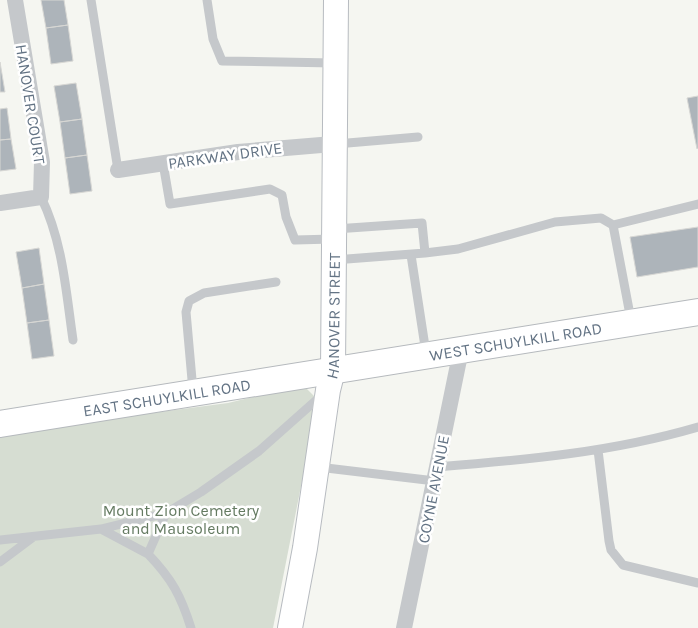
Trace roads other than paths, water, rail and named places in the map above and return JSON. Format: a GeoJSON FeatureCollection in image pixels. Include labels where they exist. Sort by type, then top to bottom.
{"type":"FeatureCollection","features":[{"type":"Feature","properties":{"kind":"main road","name":"HANOVER STREET"},"geometry":{"type":"LineString","coordinates":[[290,628],[330,380],[334,243],[333,144],[336,0]]}},
{"type":"Feature","properties":{"kind":"main road","name":"WEST SCHUYLKILL ROAD"},"geometry":{"type":"LineString","coordinates":[[330,380],[426,355],[698,312]]}},
{"type":"Feature","properties":{"kind":"main road","name":"EAST SCHUYLKILL ROAD"},"geometry":{"type":"LineString","coordinates":[[1,418],[194,391],[330,380]]}},
{"type":"Feature","properties":{"kind":"street","name":"HANOVER COURT"},"geometry":{"type":"LineString","coordinates":[[15,0],[42,162],[41,197]]}},
{"type":"Feature","properties":{"kind":"street","name":"PARKWAY DRIVE"},"geometry":{"type":"LineString","coordinates":[[118,170],[281,147],[333,144]]}},
{"type":"Feature","properties":{"kind":"street"},"geometry":{"type":"LineString","coordinates":[[0,203],[41,197]]}},
{"type":"Feature","properties":{"kind":"street","name":"COYNE AVENUE"},"geometry":{"type":"LineString","coordinates":[[404,628],[460,350]]}},
{"type":"Feature","properties":{"kind":"lane"},"geometry":{"type":"LineString","coordinates":[[90,0],[118,170]]}},
{"type":"Feature","properties":{"kind":"lane"},"geometry":{"type":"LineString","coordinates":[[207,0],[213,39],[222,60],[334,62]]}},
{"type":"Feature","properties":{"kind":"lane"},"geometry":{"type":"LineString","coordinates":[[333,144],[418,137]]}},
{"type":"Feature","properties":{"kind":"lane"},"geometry":{"type":"LineString","coordinates":[[163,163],[170,204],[270,189],[282,195],[286,217],[295,240],[334,243],[411,255],[458,249],[556,222],[601,218],[613,225],[698,204]]}},
{"type":"Feature","properties":{"kind":"lane"},"geometry":{"type":"LineString","coordinates":[[41,197],[51,217],[58,246],[73,340]]}},
{"type":"Feature","properties":{"kind":"lane"},"geometry":{"type":"LineString","coordinates":[[334,243],[422,223],[425,253]]}},
{"type":"Feature","properties":{"kind":"lane"},"geometry":{"type":"LineString","coordinates":[[613,225],[632,323]]}},
{"type":"Feature","properties":{"kind":"lane"},"geometry":{"type":"LineString","coordinates":[[411,255],[426,355]]}},
{"type":"Feature","properties":{"kind":"lane"},"geometry":{"type":"LineString","coordinates":[[194,391],[186,312],[189,301],[204,293],[276,282]]}},
{"type":"Feature","properties":{"kind":"lane"},"geometry":{"type":"LineString","coordinates":[[0,540],[101,529],[166,513],[201,492],[259,451],[330,380]]}},
{"type":"Feature","properties":{"kind":"lane"},"geometry":{"type":"LineString","coordinates":[[317,467],[436,474],[598,450],[698,427]]}},
{"type":"Feature","properties":{"kind":"lane"},"geometry":{"type":"LineString","coordinates":[[598,450],[609,541],[617,559],[623,565],[698,583]]}},
{"type":"Feature","properties":{"kind":"lane"},"geometry":{"type":"LineString","coordinates":[[148,554],[166,513]]}},
{"type":"Feature","properties":{"kind":"lane"},"geometry":{"type":"LineString","coordinates":[[101,529],[148,554],[162,568],[181,596],[191,628]]}},
{"type":"Feature","properties":{"kind":"lane"},"geometry":{"type":"LineString","coordinates":[[0,562],[32,538]]}},
{"type":"Feature","properties":{"kind":"park label","name":"Mount Zion Cemetery and Mausoleum"},"geometry":{"type":"Point","coordinates":[181,519]}}]}
